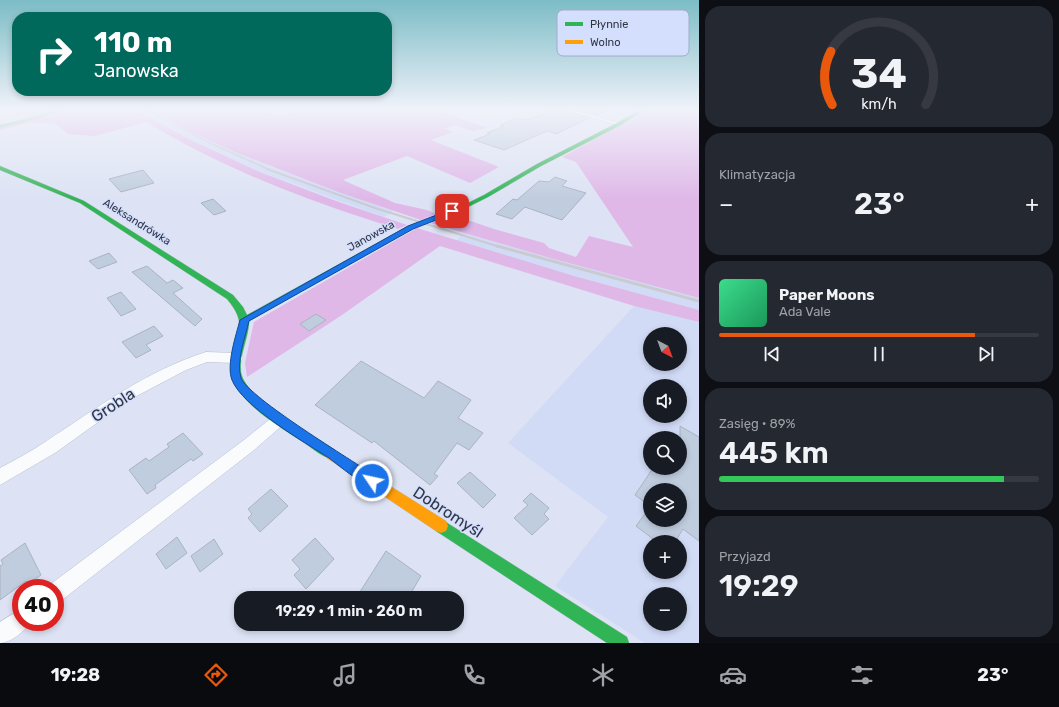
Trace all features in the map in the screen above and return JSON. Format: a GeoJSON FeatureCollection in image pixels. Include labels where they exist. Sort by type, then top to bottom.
{"type":"FeatureCollection","features":[{"type":"Feature","properties":{"kind":"street","name":"Janowska"},"geometry":{"type":"LineString","coordinates":[[244,320],[410,227],[464,207],[539,165],[590,139]]}},
{"type":"Feature","properties":{"kind":"street","name":"Aleksandrówka"},"geometry":{"type":"LineString","coordinates":[[0,168],[58,192],[98,212],[224,292],[240,309],[244,320]]}},
{"type":"Feature","properties":{"kind":"street","name":"Dobromyśl"},"geometry":{"type":"LineString","coordinates":[[244,320],[244,330],[236,358],[236,379],[242,389],[260,405],[621,643]]}},
{"type":"Feature","properties":{"kind":"street","name":"Grobla"},"geometry":{"type":"LineString","coordinates":[[0,477],[49,448],[124,396],[181,366],[206,357],[236,358]]}},
{"type":"Feature","properties":{"kind":"street"},"geometry":{"type":"LineString","coordinates":[[64,586],[249,445],[280,419]]}},
{"type":"Feature","properties":{"kind":"street"},"geometry":{"type":"LineString","coordinates":[[0,635],[12,626]]}},
{"type":"Feature","properties":{"kind":"shaded area"},"geometry":{"type":"Polygon","coordinates":[[[175,139],[189,139],[260,172],[336,201],[407,225],[398,229],[300,196],[238,170],[175,139]]]}},
{"type":"Feature","properties":{"kind":"shaded area"},"geometry":{"type":"Polygon","coordinates":[[[189,139],[207,139],[271,167],[393,211],[384,217],[261,172],[189,139]]]}},
{"type":"Feature","properties":{"kind":"shaded area"},"geometry":{"type":"Polygon","coordinates":[[[206,139],[434,139],[431,140],[499,167],[470,183],[407,156],[343,180],[395,203],[427,210],[436,214],[421,220],[341,193],[237,153],[206,139]]]}},
{"type":"Feature","properties":{"kind":"shaded area"},"geometry":{"type":"Polygon","coordinates":[[[596,139],[699,139],[699,298],[550,258],[430,223],[453,215],[494,229],[544,243],[549,248],[576,257],[589,236],[633,247],[576,162],[562,157],[596,139]]]}},
{"type":"Feature","properties":{"kind":"shaded area"},"geometry":{"type":"Polygon","coordinates":[[[417,228],[574,276],[699,310],[699,322],[634,306],[440,246],[342,315],[247,377],[245,363],[254,322],[417,228]]]}},
{"type":"Feature","properties":{"kind":"shaded area"},"geometry":{"type":"Polygon","coordinates":[[[463,233],[699,298],[699,310],[574,276],[456,241],[463,233]]]}},
{"type":"Feature","properties":{"kind":"shaded area"},"geometry":{"type":"Polygon","coordinates":[[[634,306],[699,322],[699,643],[645,643],[555,586],[608,517],[508,443],[634,306]]]}},
{"type":"Feature","properties":{"kind":"building"},"geometry":{"type":"Polygon","coordinates":[[[477,139],[529,139],[504,150],[474,140],[477,139]]]}},
{"type":"Feature","properties":{"kind":"building"},"geometry":{"type":"Polygon","coordinates":[[[143,170],[154,183],[121,192],[109,179],[143,170]]]}},
{"type":"Feature","properties":{"kind":"building"},"geometry":{"type":"Polygon","coordinates":[[[555,177],[567,181],[562,186],[586,193],[562,220],[525,207],[512,219],[496,214],[513,199],[517,200],[539,181],[549,182],[555,177]]]}},
{"type":"Feature","properties":{"kind":"building"},"geometry":{"type":"Polygon","coordinates":[[[213,199],[226,211],[214,215],[201,203],[213,199]]]}},
{"type":"Feature","properties":{"kind":"building"},"geometry":{"type":"Polygon","coordinates":[[[109,253],[117,262],[98,269],[89,261],[109,253]]]}},
{"type":"Feature","properties":{"kind":"building"},"geometry":{"type":"Polygon","coordinates":[[[147,266],[167,283],[173,280],[183,288],[173,293],[202,319],[195,326],[132,272],[147,266]]]}},
{"type":"Feature","properties":{"kind":"building"},"geometry":{"type":"Polygon","coordinates":[[[121,292],[136,309],[121,316],[107,298],[121,292]]]}},
{"type":"Feature","properties":{"kind":"building"},"geometry":{"type":"Polygon","coordinates":[[[316,314],[326,320],[309,331],[300,324],[316,314]]]}},
{"type":"Feature","properties":{"kind":"building"},"geometry":{"type":"Polygon","coordinates":[[[154,326],[163,336],[146,345],[151,350],[136,358],[122,342],[154,326]]]}},
{"type":"Feature","properties":{"kind":"building"},"geometry":{"type":"Polygon","coordinates":[[[361,361],[424,398],[438,381],[471,400],[458,418],[483,433],[469,450],[457,443],[434,474],[438,476],[430,485],[374,441],[372,443],[315,405],[361,361]]]}},
{"type":"Feature","properties":{"kind":"building"},"geometry":{"type":"Polygon","coordinates":[[[680,426],[699,437],[699,541],[683,529],[679,535],[648,535],[636,526],[643,516],[643,527],[687,527],[687,483],[643,483],[648,475],[687,475],[687,431],[680,431],[680,426]]]}},
{"type":"Feature","properties":{"kind":"building"},"geometry":{"type":"Polygon","coordinates":[[[183,433],[203,454],[193,461],[191,459],[155,485],[156,488],[147,494],[129,470],[146,458],[149,461],[169,447],[167,444],[183,433]]]}},
{"type":"Feature","properties":{"kind":"building"},"geometry":{"type":"Polygon","coordinates":[[[470,472],[496,495],[483,508],[457,483],[470,472]]]}},
{"type":"Feature","properties":{"kind":"building"},"geometry":{"type":"Polygon","coordinates":[[[643,483],[643,501],[635,495],[643,483]]]}},
{"type":"Feature","properties":{"kind":"building"},"geometry":{"type":"Polygon","coordinates":[[[271,489],[288,506],[260,532],[248,518],[252,514],[248,509],[271,489]]]}},
{"type":"Feature","properties":{"kind":"building"},"geometry":{"type":"Polygon","coordinates":[[[531,493],[549,508],[544,514],[549,519],[532,535],[514,518],[528,505],[523,501],[531,493]]]}},
{"type":"Feature","properties":{"kind":"building"},"geometry":{"type":"Polygon","coordinates":[[[177,537],[187,553],[166,569],[156,554],[177,537]]]}},
{"type":"Feature","properties":{"kind":"building"},"geometry":{"type":"Polygon","coordinates":[[[315,538],[334,559],[306,589],[294,575],[300,569],[292,560],[315,538]]]}},
{"type":"Feature","properties":{"kind":"building"},"geometry":{"type":"Polygon","coordinates":[[[214,539],[223,554],[200,572],[191,556],[214,539]]]}},
{"type":"Feature","properties":{"kind":"building"},"geometry":{"type":"Polygon","coordinates":[[[25,543],[41,575],[35,579],[12,579],[12,591],[0,600],[0,566],[3,564],[1,560],[25,543]]]}},
{"type":"Feature","properties":{"kind":"building"},"geometry":{"type":"Polygon","coordinates":[[[386,551],[421,576],[412,591],[360,591],[386,551]]]}},
{"type":"Feature","properties":{"kind":"railway"},"geometry":{"type":"LineString","coordinates":[[202,139],[270,170]]}},
{"type":"Feature","properties":{"kind":"railway"},"geometry":{"type":"LineString","coordinates":[[267,169],[375,208],[500,247]]}},
{"type":"Feature","properties":{"kind":"railway"},"geometry":{"type":"LineString","coordinates":[[497,246],[699,301]]}},
{"type":"Feature","properties":{"kind":"traffic: fast"},"geometry":{"type":"LineString","coordinates":[[244,320],[410,227],[464,207],[539,165],[590,139]]}},
{"type":"Feature","properties":{"kind":"traffic: fast"},"geometry":{"type":"LineString","coordinates":[[0,168],[82,202],[230,297],[240,309],[244,320],[242,342],[236,362],[236,373],[240,384],[247,393],[268,412],[331,454]]}},
{"type":"Feature","properties":{"kind":"traffic: fast"},"geometry":{"type":"LineString","coordinates":[[441,526],[621,643]]}},
{"type":"Feature","properties":{"kind":"traffic: slow"},"geometry":{"type":"LineString","coordinates":[[331,454],[441,526]]}},
{"type":"Feature","properties":{"kind":"route"},"geometry":{"type":"LineString","coordinates":[[372,481],[260,405],[242,389],[236,379],[235,365],[244,330],[244,320],[410,227],[452,211]]}}]}
